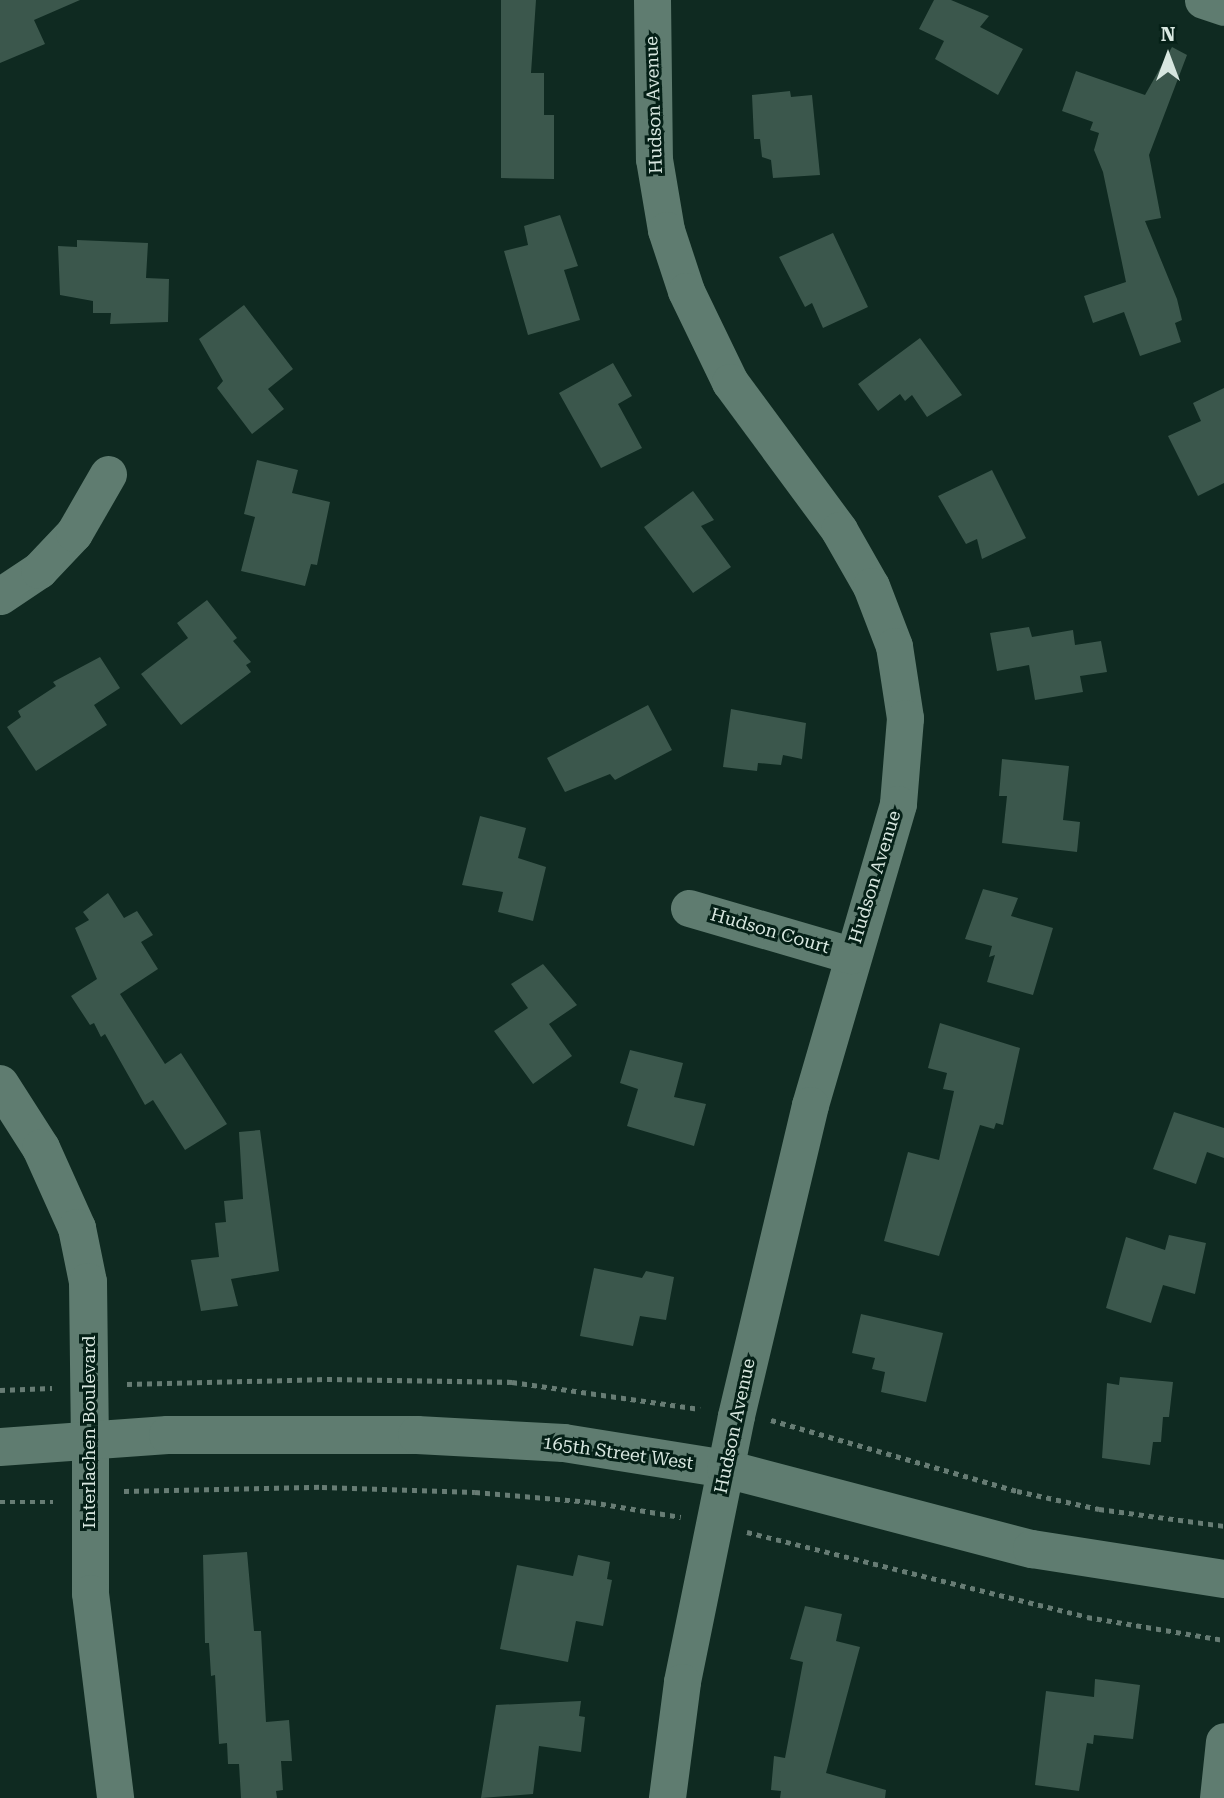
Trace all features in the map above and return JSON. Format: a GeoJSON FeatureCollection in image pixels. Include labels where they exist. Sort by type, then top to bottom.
{"type":"FeatureCollection","features":[{"type":"Feature","properties":{"kind":"street","name":"Hudson Avenue"},"geometry":{"type":"LineString","coordinates":[[652,0],[654,159],[666,230],[686,291],[730,382],[857,559],[884,615],[903,682],[905,718],[898,804],[851,955],[810,1105],[726,1469],[682,1682],[667,1798]]}},
{"type":"Feature","properties":{"kind":"street"},"geometry":{"type":"LineString","coordinates":[[1203,0],[1224,7]]}},
{"type":"Feature","properties":{"kind":"street"},"geometry":{"type":"LineString","coordinates":[[0,596],[39,570],[74,533],[108,474]]}},
{"type":"Feature","properties":{"kind":"street","name":"Hudson Court"},"geometry":{"type":"LineString","coordinates":[[689,908],[851,955]]}},
{"type":"Feature","properties":{"kind":"street","name":"Interlachen Boulevard"},"geometry":{"type":"LineString","coordinates":[[0,1084],[41,1148],[76,1228],[88,1282],[90,1593],[115,1798]]}},
{"type":"Feature","properties":{"kind":"street","name":"165th Street West"},"geometry":{"type":"LineString","coordinates":[[0,1447],[90,1438],[498,1437],[613,1449],[726,1469],[1032,1549],[1224,1579]]}},
{"type":"Feature","properties":{"kind":"street"},"geometry":{"type":"LineString","coordinates":[[1218,1798],[1224,1741]]}},
{"type":"Feature","properties":{"kind":"path"},"geometry":{"type":"LineString","coordinates":[[0,1390],[60,1388]]}},
{"type":"Feature","properties":{"kind":"path"},"geometry":{"type":"LineString","coordinates":[[0,1502],[41,1504],[128,1491],[322,1487],[475,1492],[592,1502],[715,1523],[983,1593],[1087,1617],[1224,1640]]}},
{"type":"Feature","properties":{"kind":"building"},"geometry":{"type":"Polygon","coordinates":[[[0,0],[80,0],[34,20],[45,44],[0,63],[0,0]]]}},
{"type":"Feature","properties":{"kind":"building"},"geometry":{"type":"Polygon","coordinates":[[[501,0],[536,0],[531,73],[544,73],[544,115],[554,115],[554,179],[501,178],[501,0]]]}},
{"type":"Feature","properties":{"kind":"building"},"geometry":{"type":"Polygon","coordinates":[[[934,0],[951,0],[989,16],[980,27],[1023,49],[998,95],[935,59],[944,41],[919,29],[934,0]]]}},
{"type":"Feature","properties":{"kind":"building"},"geometry":{"type":"Polygon","coordinates":[[[1172,47],[1187,55],[1149,155],[1161,218],[1145,221],[1177,299],[1182,320],[1175,323],[1181,342],[1140,356],[1124,312],[1093,323],[1084,296],[1126,282],[1103,172],[1094,150],[1099,133],[1090,130],[1093,122],[1062,111],[1076,71],[1145,95],[1172,47]]]}},
{"type":"Feature","properties":{"kind":"building"},"geometry":{"type":"Polygon","coordinates":[[[790,91],[791,97],[812,95],[820,175],[773,178],[771,160],[762,157],[760,139],[754,139],[752,95],[790,91]]]}},
{"type":"Feature","properties":{"kind":"building"},"geometry":{"type":"Polygon","coordinates":[[[560,215],[578,266],[564,270],[580,320],[528,335],[504,251],[528,245],[524,226],[560,215]]]}},
{"type":"Feature","properties":{"kind":"building"},"geometry":{"type":"Polygon","coordinates":[[[833,233],[868,307],[823,328],[812,303],[805,307],[779,257],[833,233]]]}},
{"type":"Feature","properties":{"kind":"building"},"geometry":{"type":"Polygon","coordinates":[[[77,240],[148,243],[146,278],[169,279],[168,322],[110,324],[111,313],[93,313],[93,301],[60,295],[58,246],[77,247],[77,240]]]}},
{"type":"Feature","properties":{"kind":"building"},"geometry":{"type":"Polygon","coordinates":[[[244,305],[293,369],[268,389],[284,409],[252,434],[217,388],[223,381],[199,339],[244,305]]]}},
{"type":"Feature","properties":{"kind":"building"},"geometry":{"type":"Polygon","coordinates":[[[920,338],[962,395],[927,417],[912,395],[905,401],[900,394],[878,411],[858,384],[920,338]]]}},
{"type":"Feature","properties":{"kind":"building"},"geometry":{"type":"Polygon","coordinates":[[[613,363],[632,396],[618,404],[642,448],[601,468],[559,393],[613,363]]]}},
{"type":"Feature","properties":{"kind":"building"},"geometry":{"type":"Polygon","coordinates":[[[1224,388],[1224,483],[1198,496],[1168,436],[1201,421],[1193,403],[1224,388]]]}},
{"type":"Feature","properties":{"kind":"building"},"geometry":{"type":"Polygon","coordinates":[[[257,460],[298,470],[292,493],[330,502],[317,565],[311,564],[305,586],[241,571],[255,517],[244,514],[257,460]]]}},
{"type":"Feature","properties":{"kind":"building"},"geometry":{"type":"Polygon","coordinates":[[[992,470],[1026,538],[982,559],[977,539],[966,544],[938,496],[992,470]]]}},
{"type":"Feature","properties":{"kind":"building"},"geometry":{"type":"Polygon","coordinates":[[[693,491],[714,520],[701,526],[731,567],[693,593],[644,527],[693,491]]]}},
{"type":"Feature","properties":{"kind":"building"},"geometry":{"type":"Polygon","coordinates":[[[207,600],[237,638],[233,641],[251,662],[246,665],[251,672],[181,725],[141,674],[188,638],[177,623],[207,600]]]}},
{"type":"Feature","properties":{"kind":"building"},"geometry":{"type":"Polygon","coordinates":[[[1029,627],[1032,637],[1073,630],[1075,645],[1101,641],[1107,672],[1080,676],[1083,692],[1035,700],[1029,665],[997,671],[990,633],[1029,627]]]}},
{"type":"Feature","properties":{"kind":"building"},"geometry":{"type":"Polygon","coordinates":[[[100,657],[120,688],[94,705],[107,725],[36,771],[7,727],[21,717],[18,711],[56,686],[53,682],[100,657]]]}},
{"type":"Feature","properties":{"kind":"building"},"geometry":{"type":"Polygon","coordinates":[[[648,705],[672,750],[615,780],[610,774],[565,792],[547,758],[648,705]]]}},
{"type":"Feature","properties":{"kind":"building"},"geometry":{"type":"Polygon","coordinates":[[[731,709],[806,723],[802,759],[783,755],[781,765],[758,763],[757,771],[723,767],[731,709]]]}},
{"type":"Feature","properties":{"kind":"building"},"geometry":{"type":"Polygon","coordinates":[[[1002,759],[1069,766],[1063,820],[1080,822],[1077,852],[1002,843],[1007,796],[999,796],[1002,759]]]}},
{"type":"Feature","properties":{"kind":"building"},"geometry":{"type":"Polygon","coordinates":[[[480,816],[526,828],[518,858],[546,867],[533,921],[498,912],[503,892],[462,885],[480,816]]]}},
{"type":"Feature","properties":{"kind":"building"},"geometry":{"type":"Polygon","coordinates":[[[983,889],[1018,898],[1011,916],[1053,928],[1033,995],[987,982],[995,955],[989,957],[992,946],[965,939],[983,889]]]}},
{"type":"Feature","properties":{"kind":"building"},"geometry":{"type":"Polygon","coordinates":[[[108,893],[124,918],[137,911],[153,935],[141,942],[158,969],[120,994],[165,1064],[181,1053],[227,1124],[185,1150],[153,1100],[145,1105],[105,1034],[101,1037],[94,1023],[90,1025],[71,996],[97,979],[75,928],[89,920],[83,912],[108,893]]]}},
{"type":"Feature","properties":{"kind":"building"},"geometry":{"type":"Polygon","coordinates":[[[543,964],[577,1005],[549,1024],[572,1056],[533,1084],[494,1031],[528,1008],[511,984],[543,964]]]}},
{"type":"Feature","properties":{"kind":"building"},"geometry":{"type":"Polygon","coordinates":[[[940,1023],[1020,1048],[1003,1125],[996,1123],[994,1129],[980,1125],[939,1256],[884,1241],[908,1152],[939,1160],[954,1091],[943,1089],[947,1073],[928,1068],[940,1023]]]}},
{"type":"Feature","properties":{"kind":"building"},"geometry":{"type":"Polygon","coordinates":[[[630,1050],[683,1063],[674,1097],[706,1104],[694,1146],[627,1126],[638,1089],[620,1083],[630,1050]]]}},
{"type":"Feature","properties":{"kind":"building"},"geometry":{"type":"Polygon","coordinates":[[[1174,1112],[1224,1128],[1224,1158],[1207,1152],[1196,1184],[1153,1169],[1174,1112]]]}},
{"type":"Feature","properties":{"kind":"building"},"geometry":{"type":"Polygon","coordinates":[[[260,1130],[279,1271],[231,1279],[238,1306],[201,1311],[191,1260],[219,1257],[215,1223],[226,1222],[224,1201],[243,1199],[239,1132],[260,1130]]]}},
{"type":"Feature","properties":{"kind":"building"},"geometry":{"type":"Polygon","coordinates":[[[1169,1235],[1206,1243],[1195,1294],[1163,1285],[1151,1323],[1106,1308],[1126,1237],[1165,1250],[1169,1235]]]}},
{"type":"Feature","properties":{"kind":"building"},"geometry":{"type":"Polygon","coordinates":[[[594,1268],[642,1278],[646,1271],[674,1277],[666,1320],[640,1316],[633,1346],[580,1336],[594,1268]]]}},
{"type":"Feature","properties":{"kind":"building"},"geometry":{"type":"Polygon","coordinates":[[[861,1314],[943,1333],[926,1402],[881,1392],[885,1372],[872,1369],[875,1358],[852,1353],[861,1314]]]}},
{"type":"Feature","properties":{"kind":"building"},"geometry":{"type":"Polygon","coordinates":[[[1120,1377],[1173,1382],[1169,1417],[1163,1417],[1161,1442],[1153,1442],[1150,1465],[1102,1458],[1107,1383],[1119,1385],[1120,1377]]]}},
{"type":"Feature","properties":{"kind":"building"},"geometry":{"type":"Polygon","coordinates":[[[247,1552],[254,1631],[261,1631],[266,1722],[289,1720],[292,1761],[281,1761],[283,1790],[276,1791],[277,1798],[241,1798],[239,1764],[228,1764],[227,1743],[219,1744],[215,1675],[211,1676],[209,1643],[205,1643],[203,1555],[247,1552]]]}},
{"type":"Feature","properties":{"kind":"building"},"geometry":{"type":"Polygon","coordinates":[[[578,1555],[610,1562],[607,1579],[612,1580],[603,1626],[576,1621],[568,1662],[500,1649],[517,1565],[573,1576],[578,1555]]]}},
{"type":"Feature","properties":{"kind":"building"},"geometry":{"type":"Polygon","coordinates":[[[805,1606],[842,1614],[836,1641],[860,1647],[826,1773],[886,1790],[885,1798],[780,1798],[781,1791],[771,1790],[774,1756],[785,1758],[803,1662],[790,1659],[805,1606]]]}},
{"type":"Feature","properties":{"kind":"building"},"geometry":{"type":"Polygon","coordinates":[[[1095,1679],[1140,1685],[1133,1739],[1094,1735],[1093,1744],[1087,1743],[1079,1791],[1035,1785],[1046,1691],[1094,1697],[1095,1679]]]}},
{"type":"Feature","properties":{"kind":"building"},"geometry":{"type":"Polygon","coordinates":[[[581,1701],[579,1716],[585,1717],[581,1752],[539,1746],[533,1794],[481,1798],[496,1705],[581,1701]]]}}]}
